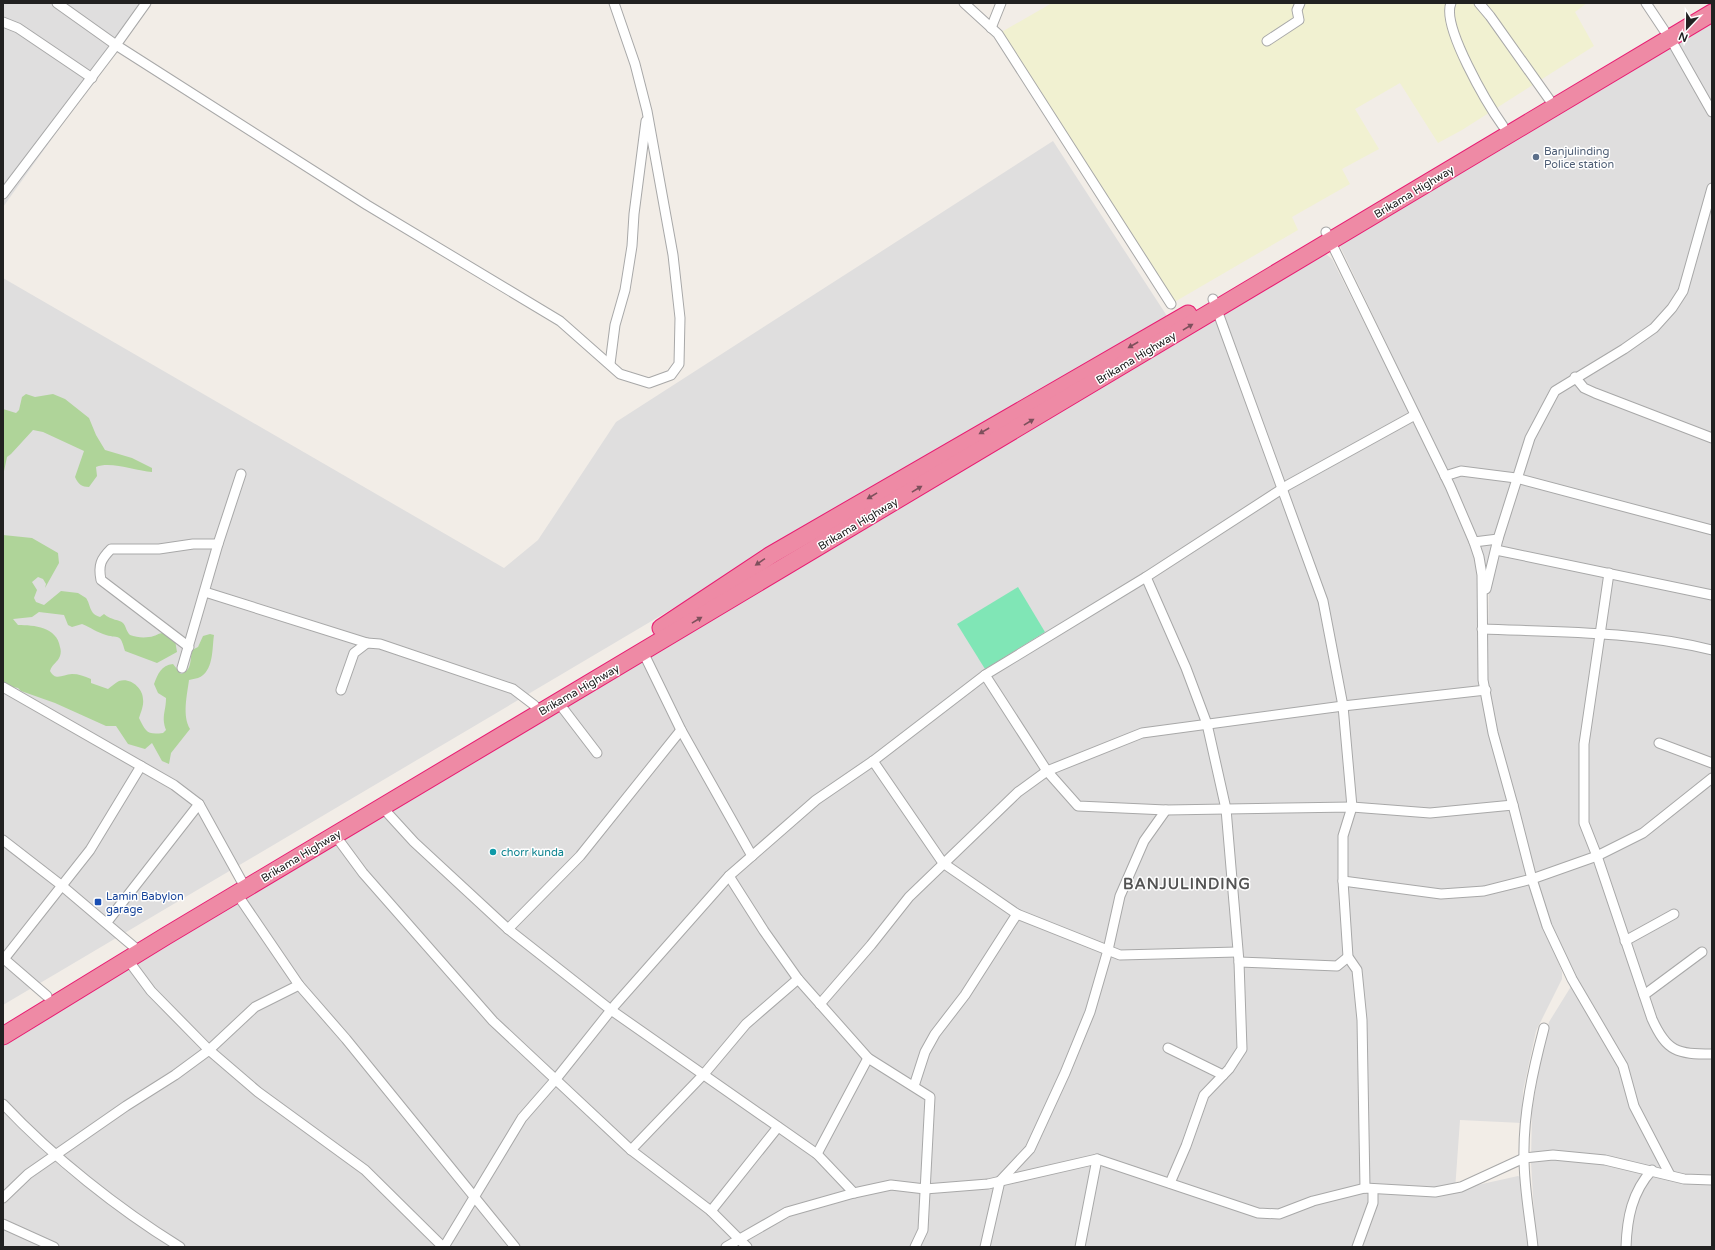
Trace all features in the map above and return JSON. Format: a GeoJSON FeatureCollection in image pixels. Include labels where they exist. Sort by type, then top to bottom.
{"type":"FeatureCollection","features":[{"type":"Feature","properties":{"kind":"highway","name":"Brikama Highway"},"geometry":{"type":"LineString","coordinates":[[1667,34],[1708,3]]}},
{"type":"Feature","properties":{"kind":"highway","name":"Brikama Highway"},"geometry":{"type":"LineString","coordinates":[[3,1036],[163,932],[537,709],[558,702],[643,652],[1328,236],[1596,76],[1667,34],[1712,13]]}},
{"type":"Feature","properties":{"kind":"highway","name":"Brikama Highway"},"geometry":{"type":"LineString","coordinates":[[1457,160],[1503,126],[1549,99],[1596,76]]}},
{"type":"Feature","properties":{"kind":"highway","name":"Brikama Highway"},"geometry":{"type":"LineString","coordinates":[[239,887],[335,835],[382,807],[537,709],[771,555],[1215,305]]}},
{"type":"Feature","properties":{"kind":"highway","name":"Brikama Highway"},"geometry":{"type":"LineString","coordinates":[[3,1022],[47,996],[133,952]]}},
{"type":"Feature","properties":{"kind":"street"},"geometry":{"type":"LineString","coordinates":[[57,3],[116,45],[367,205],[560,321],[620,374],[649,383],[671,375],[679,364],[680,318],[673,255],[647,111],[635,64],[613,3]]}},
{"type":"Feature","properties":{"kind":"street"},"geometry":{"type":"LineString","coordinates":[[3,194],[92,78],[146,3]]}},
{"type":"Feature","properties":{"kind":"street"},"geometry":{"type":"LineString","coordinates":[[964,3],[998,34],[1171,304]]}},
{"type":"Feature","properties":{"kind":"street"},"geometry":{"type":"LineString","coordinates":[[991,28],[1001,3]]}},
{"type":"Feature","properties":{"kind":"street"},"geometry":{"type":"LineString","coordinates":[[1267,41],[1299,20],[1297,10],[1300,3]]}},
{"type":"Feature","properties":{"kind":"street"},"geometry":{"type":"LineString","coordinates":[[1451,3],[1449,22],[1454,36],[1491,109],[1503,126]]}},
{"type":"Feature","properties":{"kind":"street"},"geometry":{"type":"LineString","coordinates":[[1479,3],[1490,16],[1549,99]]}},
{"type":"Feature","properties":{"kind":"street"},"geometry":{"type":"LineString","coordinates":[[1646,3],[1667,34],[1712,112]]}},
{"type":"Feature","properties":{"kind":"street"},"geometry":{"type":"LineString","coordinates":[[3,22],[18,28],[92,78]]}},
{"type":"Feature","properties":{"kind":"street"},"geometry":{"type":"LineString","coordinates":[[610,364],[615,326],[625,290],[632,246],[634,214],[647,111]]}},
{"type":"Feature","properties":{"kind":"street"},"geometry":{"type":"LineString","coordinates":[[1670,1175],[1634,1106],[1623,1066],[1572,979],[1547,926],[1532,879],[1493,733],[1483,680],[1482,629],[1484,598],[1498,539],[1516,478],[1530,438],[1554,391],[1624,349],[1654,328],[1672,308],[1683,291],[1712,188]]}},
{"type":"Feature","properties":{"kind":"street"},"geometry":{"type":"LineString","coordinates":[[1328,236],[1445,476],[1474,542],[1479,557],[1484,598]]}},
{"type":"Feature","properties":{"kind":"street"},"geometry":{"type":"LineString","coordinates":[[1215,305],[1323,601],[1343,706],[1352,807],[1344,836],[1342,881],[1348,957],[1357,970],[1362,1020],[1369,1188],[1373,1203],[1357,1247]]}},
{"type":"Feature","properties":{"kind":"street"},"geometry":{"type":"LineString","coordinates":[[1575,378],[1584,388],[1595,393],[1712,438]]}},
{"type":"Feature","properties":{"kind":"street"},"geometry":{"type":"LineString","coordinates":[[3,840],[106,922],[133,952],[151,992],[209,1050],[258,1092],[364,1170],[444,1247],[522,1118],[556,1079],[611,1010],[729,876],[816,800],[873,761],[985,675],[1146,577],[1283,488],[1415,415]]}},
{"type":"Feature","properties":{"kind":"street"},"geometry":{"type":"LineString","coordinates":[[1445,476],[1461,471],[1516,478],[1712,530]]}},
{"type":"Feature","properties":{"kind":"street"},"geometry":{"type":"LineString","coordinates":[[182,668],[218,544],[241,474]]}},
{"type":"Feature","properties":{"kind":"street"},"geometry":{"type":"LineString","coordinates":[[1474,542],[1498,539]]}},
{"type":"Feature","properties":{"kind":"street"},"geometry":{"type":"LineString","coordinates":[[189,647],[101,580],[99,570],[102,558],[111,550],[159,549],[194,544],[218,544]]}},
{"type":"Feature","properties":{"kind":"street"},"geometry":{"type":"LineString","coordinates":[[1496,550],[1712,595]]}},
{"type":"Feature","properties":{"kind":"street"},"geometry":{"type":"LineString","coordinates":[[1609,574],[1584,744],[1584,822],[1644,995],[1660,1036],[1668,1045],[1679,1051],[1712,1054]]}},
{"type":"Feature","properties":{"kind":"street"},"geometry":{"type":"LineString","coordinates":[[1146,577],[1186,668],[1206,724],[1226,809],[1239,962],[1242,1049],[1223,1076],[1204,1095],[1186,1146],[1170,1183]]}},
{"type":"Feature","properties":{"kind":"street"},"geometry":{"type":"LineString","coordinates":[[205,592],[367,643],[380,644],[513,689],[537,709]]}},
{"type":"Feature","properties":{"kind":"street"},"geometry":{"type":"LineString","coordinates":[[1482,629],[1632,635],[1682,643],[1712,650]]}},
{"type":"Feature","properties":{"kind":"street"},"geometry":{"type":"LineString","coordinates":[[341,690],[354,653],[367,643]]}},
{"type":"Feature","properties":{"kind":"street"},"geometry":{"type":"LineString","coordinates":[[643,652],[681,730],[752,856]]}},
{"type":"Feature","properties":{"kind":"street"},"geometry":{"type":"LineString","coordinates":[[985,675],[1047,771],[1078,806],[1166,810],[1352,807],[1430,813],[1513,805]]}},
{"type":"Feature","properties":{"kind":"street"},"geometry":{"type":"LineString","coordinates":[[3,687],[174,785],[199,804],[239,887],[299,985],[346,1039],[516,1247]]}},
{"type":"Feature","properties":{"kind":"street"},"geometry":{"type":"LineString","coordinates":[[820,1004],[871,945],[909,897],[1018,792],[1047,771],[1142,733],[1343,706],[1486,690]]}},
{"type":"Feature","properties":{"kind":"street"},"geometry":{"type":"LineString","coordinates":[[558,702],[597,753]]}},
{"type":"Feature","properties":{"kind":"street"},"geometry":{"type":"LineString","coordinates":[[508,929],[580,856],[681,730]]}},
{"type":"Feature","properties":{"kind":"street"},"geometry":{"type":"LineString","coordinates":[[1659,743],[1712,763]]}},
{"type":"Feature","properties":{"kind":"street"},"geometry":{"type":"LineString","coordinates":[[873,761],[944,864],[1017,914],[1120,954],[1237,952]]}},
{"type":"Feature","properties":{"kind":"street"},"geometry":{"type":"LineString","coordinates":[[47,996],[4,958],[90,850],[141,766]]}},
{"type":"Feature","properties":{"kind":"street"},"geometry":{"type":"LineString","coordinates":[[1342,881],[1442,894],[1484,891],[1532,879],[1597,856],[1643,833],[1712,778]]}},
{"type":"Feature","properties":{"kind":"street"},"geometry":{"type":"LineString","coordinates":[[106,922],[199,804]]}},
{"type":"Feature","properties":{"kind":"street"},"geometry":{"type":"LineString","coordinates":[[382,807],[414,842],[508,929],[611,1010],[816,1154],[854,1193]]}},
{"type":"Feature","properties":{"kind":"street"},"geometry":{"type":"LineString","coordinates":[[985,1247],[1000,1181],[1030,1149],[1065,1073],[1090,1012],[1108,950],[1120,896],[1144,841],[1166,810]]}},
{"type":"Feature","properties":{"kind":"street"},"geometry":{"type":"LineString","coordinates":[[335,835],[363,873],[493,1021],[631,1150],[711,1211],[747,1247]]}},
{"type":"Feature","properties":{"kind":"street"},"geometry":{"type":"LineString","coordinates":[[729,876],[764,931],[798,979],[868,1058],[930,1097],[922,1230],[915,1247]]}},
{"type":"Feature","properties":{"kind":"street"},"geometry":{"type":"LineString","coordinates":[[914,1086],[925,1052],[935,1034],[965,995],[1017,914]]}},
{"type":"Feature","properties":{"kind":"street"},"geometry":{"type":"LineString","coordinates":[[1625,941],[1674,914]]}},
{"type":"Feature","properties":{"kind":"street"},"geometry":{"type":"LineString","coordinates":[[1644,995],[1702,952]]}},
{"type":"Feature","properties":{"kind":"street"},"geometry":{"type":"LineString","coordinates":[[1239,962],[1337,966],[1348,957]]}},
{"type":"Feature","properties":{"kind":"street"},"geometry":{"type":"LineString","coordinates":[[631,1150],[704,1074],[746,1024],[798,979]]}},
{"type":"Feature","properties":{"kind":"street"},"geometry":{"type":"LineString","coordinates":[[3,1198],[28,1174],[126,1106],[175,1075],[209,1050],[255,1007],[299,985]]}},
{"type":"Feature","properties":{"kind":"street"},"geometry":{"type":"LineString","coordinates":[[1533,1247],[1524,1158],[1526,1113],[1544,1028]]}},
{"type":"Feature","properties":{"kind":"street"},"geometry":{"type":"LineString","coordinates":[[1168,1048],[1223,1076]]}},
{"type":"Feature","properties":{"kind":"street"},"geometry":{"type":"LineString","coordinates":[[816,1154],[868,1058]]}},
{"type":"Feature","properties":{"kind":"street"},"geometry":{"type":"LineString","coordinates":[[3,1104],[20,1122],[56,1154],[142,1223],[180,1247]]}},
{"type":"Feature","properties":{"kind":"street"},"geometry":{"type":"LineString","coordinates":[[711,1211],[778,1127]]}},
{"type":"Feature","properties":{"kind":"street"},"geometry":{"type":"LineString","coordinates":[[726,1247],[787,1212],[854,1193],[891,1185],[925,1189],[988,1184],[1097,1159],[1258,1213],[1279,1214],[1313,1201],[1369,1188],[1435,1192],[1461,1187],[1524,1158],[1553,1155],[1605,1160],[1652,1170],[1684,1179],[1711,1183]]}},
{"type":"Feature","properties":{"kind":"street"},"geometry":{"type":"LineString","coordinates":[[1080,1247],[1097,1159]]}},
{"type":"Feature","properties":{"kind":"street"},"geometry":{"type":"LineString","coordinates":[[1626,1247],[1627,1224],[1632,1203],[1643,1180],[1652,1170]]}},
{"type":"Feature","properties":{"kind":"street"},"geometry":{"type":"LineString","coordinates":[[3,1224],[54,1247]]}},
{"type":"Feature","properties":{"kind":"shaded area"},"geometry":{"type":"Polygon","coordinates":[[[3,3],[149,3],[3,207],[3,3]]]}},
{"type":"Feature","properties":{"kind":"shaded area"},"geometry":{"type":"Polygon","coordinates":[[[1712,24],[1712,1247],[1536,1247],[1531,1162],[1532,1111],[1540,1062],[1549,1022],[1575,980],[1556,942],[1500,746],[1487,685],[1489,586],[1461,500],[1338,242],[1712,24]]]}},
{"type":"Feature","properties":{"kind":"shaded area"},"geometry":{"type":"Polygon","coordinates":[[[1053,141],[1167,316],[3,1005],[3,278],[504,568],[538,540],[616,422],[1053,141]]]}},
{"type":"Feature","properties":{"kind":"shaded area"},"geometry":{"type":"Polygon","coordinates":[[[1319,253],[1326,254],[1332,259],[1440,473],[1468,535],[1476,565],[1479,601],[1481,682],[1532,892],[1562,972],[1562,979],[1536,1031],[1523,1091],[1522,1123],[1460,1120],[1455,1190],[1518,1176],[1526,1180],[1529,1247],[3,1247],[3,1041],[1319,253]]]}},
{"type":"Feature","properties":{"kind":"green space"},"geometry":{"type":"Polygon","coordinates":[[[1052,3],[1587,3],[1575,12],[1594,46],[1462,130],[1438,143],[1400,83],[1355,109],[1379,149],[1342,169],[1350,184],[1292,217],[1298,230],[1171,304],[998,34],[1052,3]]]}},
{"type":"Feature","properties":{"kind":"green space"},"geometry":{"type":"Polygon","coordinates":[[[26,394],[35,397],[53,394],[65,399],[89,418],[96,435],[105,450],[132,458],[152,468],[152,472],[102,465],[96,467],[97,476],[89,487],[82,486],[77,482],[75,477],[84,451],[43,432],[33,430],[7,457],[3,476],[3,409],[16,413],[19,410],[22,397],[26,394]]]}},
{"type":"Feature","properties":{"kind":"green space"},"geometry":{"type":"Polygon","coordinates":[[[3,535],[32,538],[58,553],[59,563],[45,588],[46,584],[43,579],[38,577],[32,582],[37,590],[34,598],[36,602],[44,605],[61,591],[78,593],[86,598],[96,616],[100,617],[104,614],[121,622],[124,624],[130,635],[146,637],[163,633],[175,640],[177,652],[157,663],[125,651],[122,641],[119,638],[103,634],[82,624],[72,627],[68,625],[64,615],[39,612],[32,617],[13,619],[18,625],[44,628],[50,631],[58,640],[61,652],[59,658],[50,671],[55,676],[60,677],[69,674],[79,675],[91,679],[91,683],[108,689],[119,681],[123,680],[135,684],[141,691],[143,699],[143,706],[139,718],[143,727],[150,733],[163,733],[166,730],[164,717],[166,698],[158,693],[154,684],[160,671],[166,666],[173,664],[181,674],[185,673],[190,665],[192,650],[198,647],[203,636],[210,634],[214,635],[210,665],[207,671],[198,678],[189,680],[186,699],[186,718],[190,729],[171,753],[169,764],[162,761],[152,743],[145,749],[128,744],[116,726],[106,726],[55,703],[21,691],[18,688],[3,685],[3,535]]]}},
{"type":"Feature","properties":{"kind":"green space"},"geometry":{"type":"Polygon","coordinates":[[[1018,587],[1045,632],[985,669],[957,624],[1018,587]]]}},
{"type":"Feature","properties":{"kind":"place","name":"Banjulinding Police station"},"geometry":{"type":"Point","coordinates":[1536,157]}},
{"type":"Feature","properties":{"kind":"place","name":"chorr kunda"},"geometry":{"type":"Point","coordinates":[493,852]}},
{"type":"Feature","properties":{"kind":"place","name":"Lamin Babylon garage"},"geometry":{"type":"Point","coordinates":[98,902]}},
{"type":"Feature","properties":{"kind":"district","name":"BANJULINDING"},"geometry":{"type":"Point","coordinates":[1187,884]}}]}
